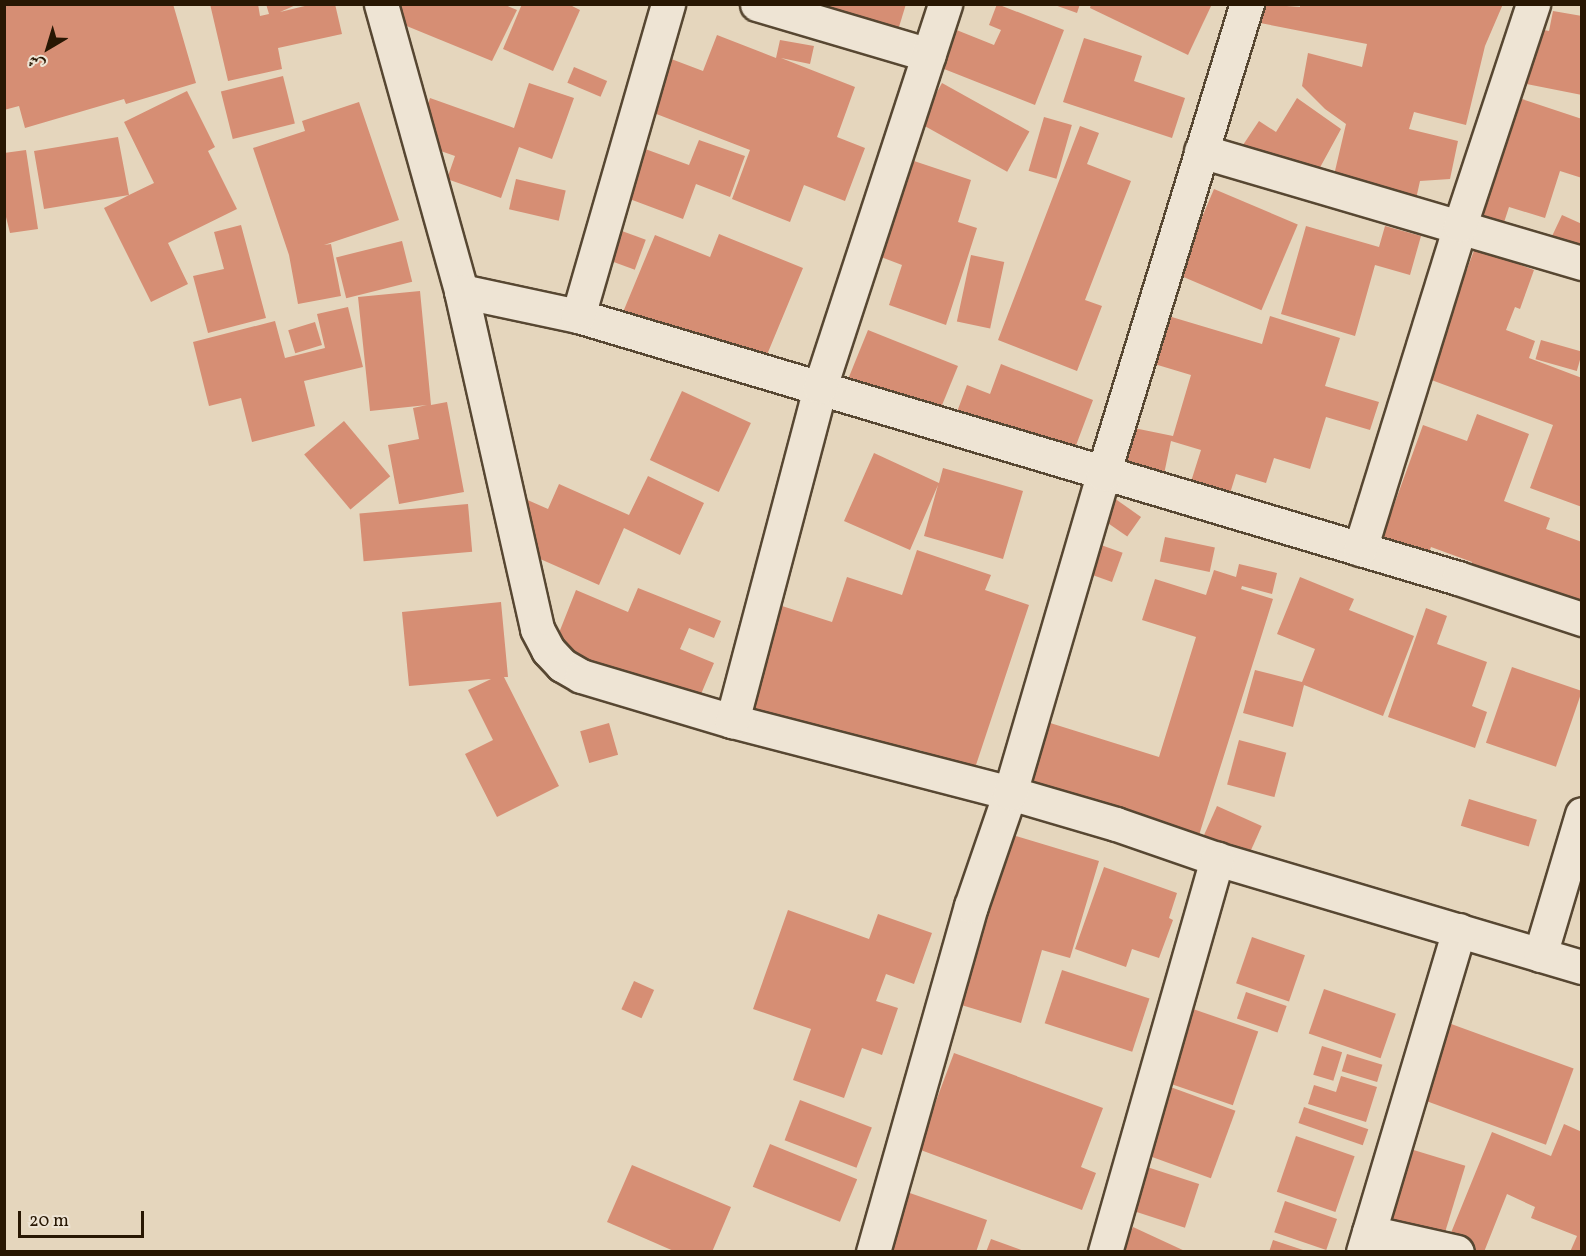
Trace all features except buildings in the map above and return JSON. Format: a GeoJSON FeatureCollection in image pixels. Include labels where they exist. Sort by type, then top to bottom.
{"type":"FeatureCollection","features":[{"type":"Feature","properties":{"kind":"street"},"geometry":{"type":"LineString","coordinates":[[381,4],[461,291],[537,629],[548,650],[562,665],[581,676],[732,721],[1010,793],[1116,824],[1217,859],[1581,967]]}},
{"type":"Feature","properties":{"kind":"street"},"geometry":{"type":"LineString","coordinates":[[578,316],[668,4]]}},
{"type":"Feature","properties":{"kind":"street"},"geometry":{"type":"LineString","coordinates":[[757,4],[929,55]]}},
{"type":"Feature","properties":{"kind":"street"},"geometry":{"type":"LineString","coordinates":[[732,721],[820,387],[945,4]]}},
{"type":"Feature","properties":{"kind":"street"},"geometry":{"type":"LineString","coordinates":[[873,1251],[970,906],[1010,793],[1103,474],[1247,4]]}},
{"type":"Feature","properties":{"kind":"street"},"geometry":{"type":"LineString","coordinates":[[1360,549],[1460,225],[1533,4]]}},
{"type":"Feature","properties":{"kind":"street"},"geometry":{"type":"LineString","coordinates":[[1201,151],[1460,225],[1581,263]]}},
{"type":"Feature","properties":{"kind":"street"},"geometry":{"type":"LineString","coordinates":[[461,291],[578,316],[1360,549],[1581,619]]}},
{"type":"Feature","properties":{"kind":"street"},"geometry":{"type":"LineString","coordinates":[[1540,955],[1581,814]]}},
{"type":"Feature","properties":{"kind":"street"},"geometry":{"type":"LineString","coordinates":[[1105,1251],[1217,859]]}},
{"type":"Feature","properties":{"kind":"street"},"geometry":{"type":"LineString","coordinates":[[1457,1251],[1366,1242],[1459,930]]}}]}
